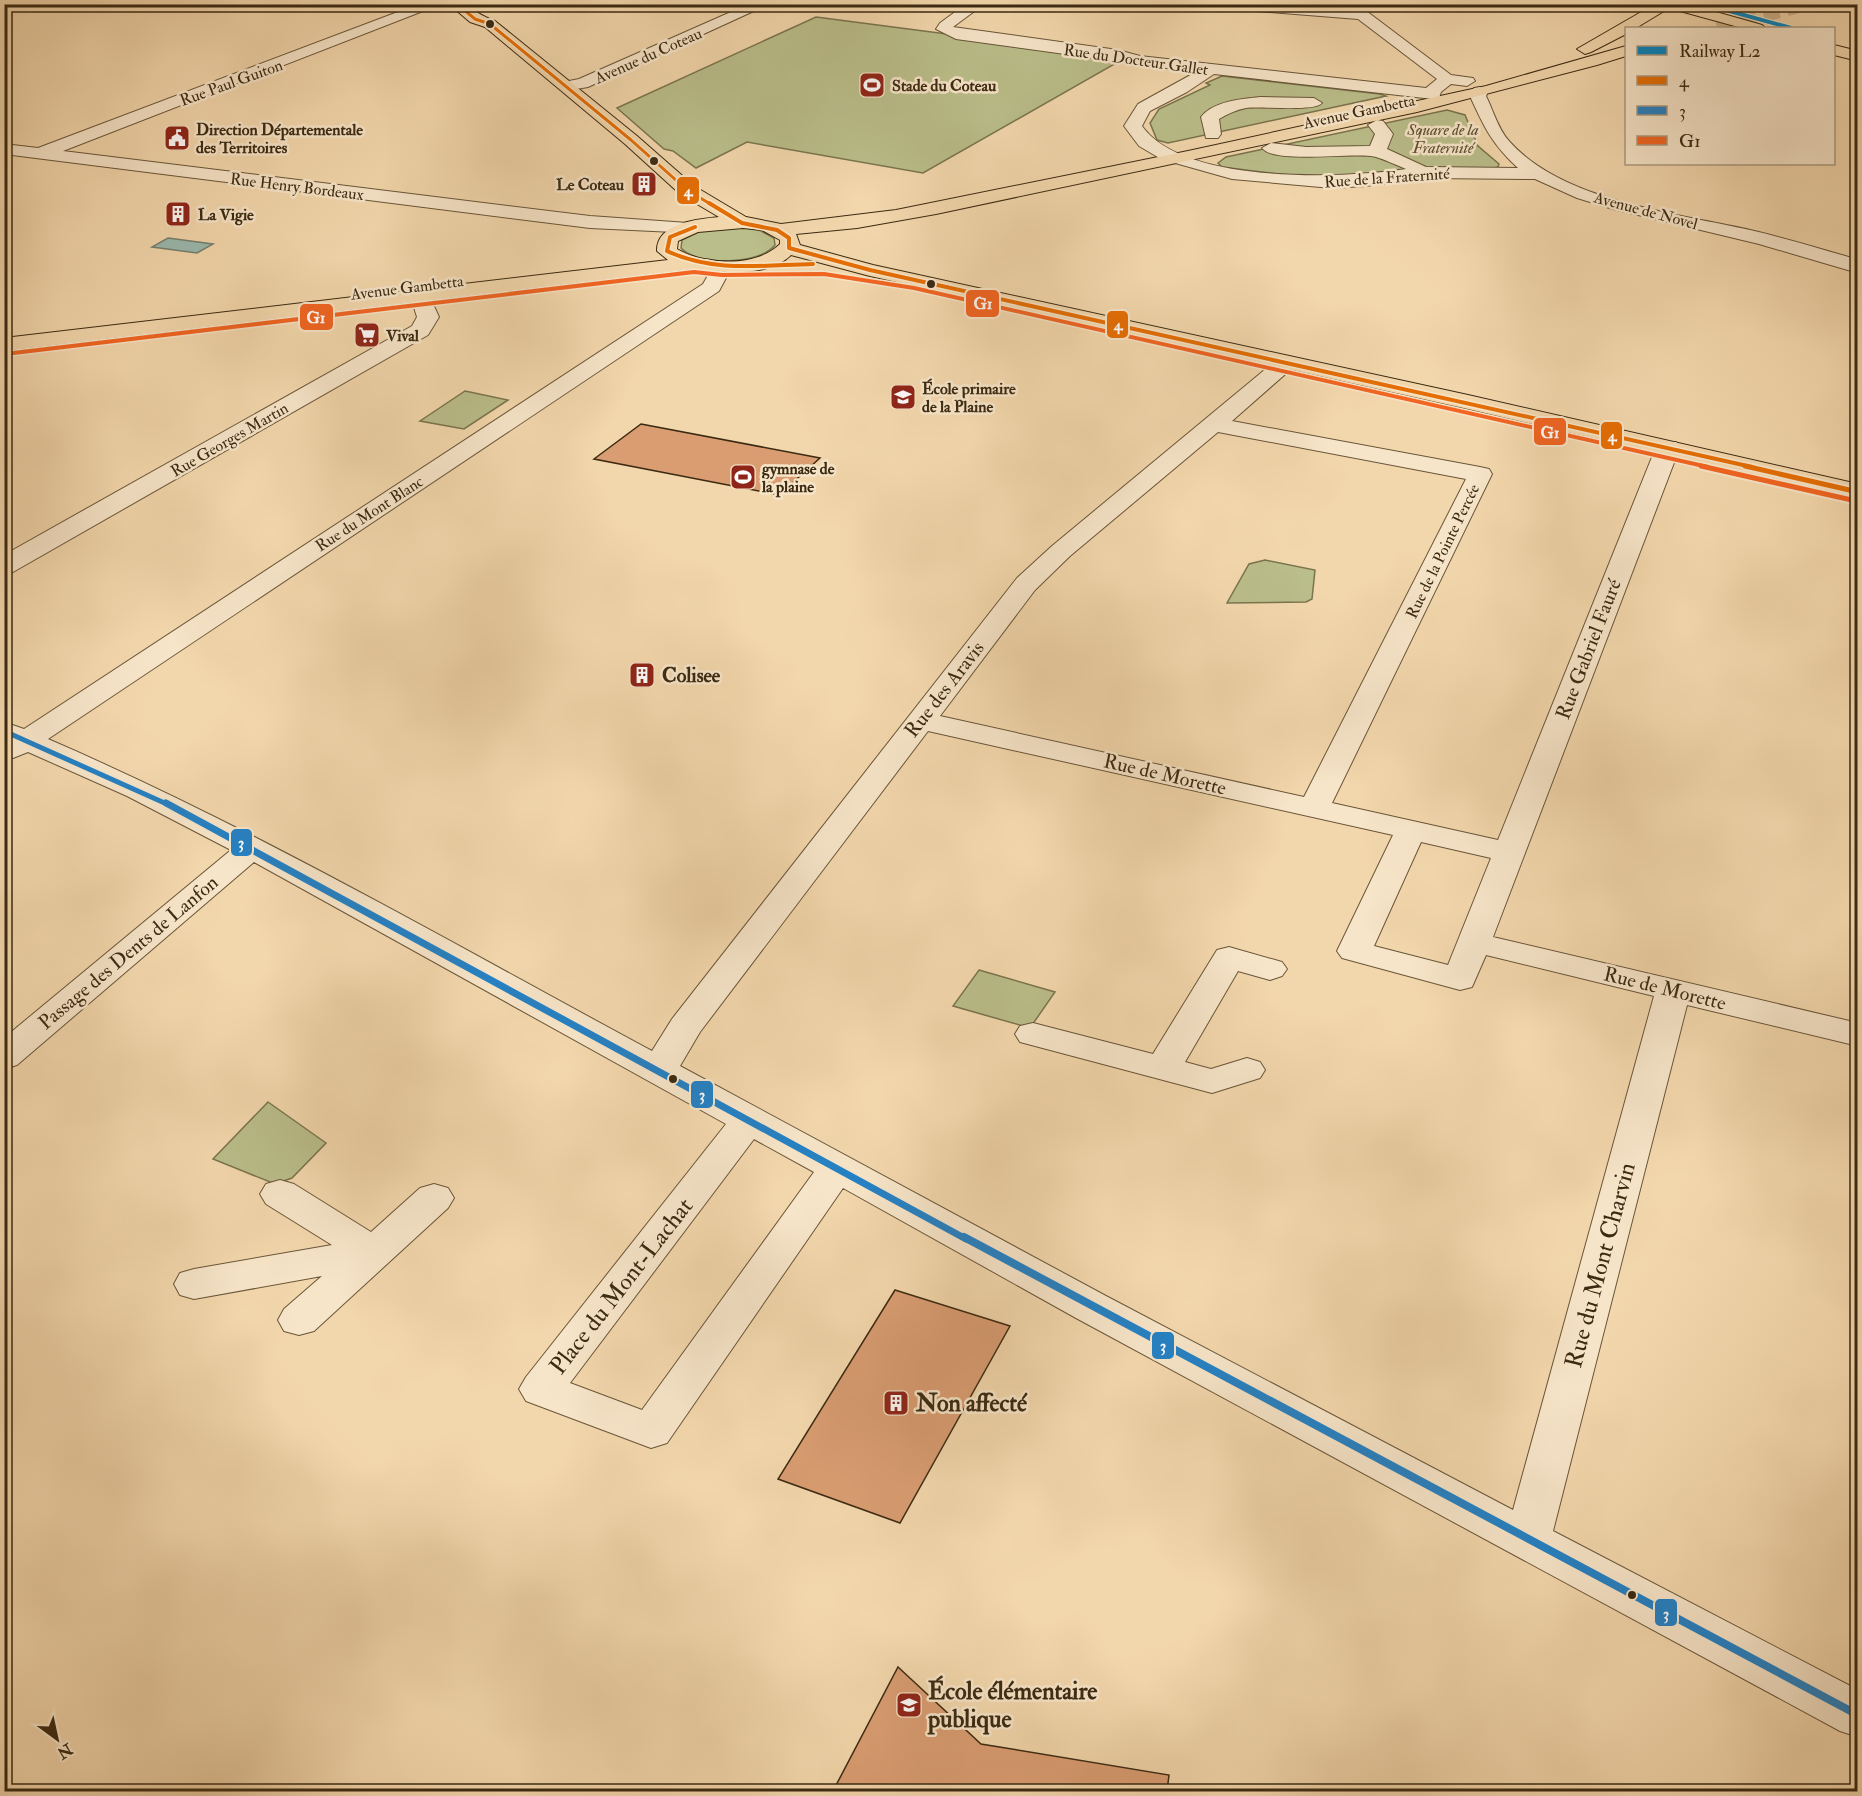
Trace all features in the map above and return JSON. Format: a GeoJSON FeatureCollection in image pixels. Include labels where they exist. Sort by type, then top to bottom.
{"type":"FeatureCollection","features":[{"type":"Feature","properties":{"kind":"main road"},"geometry":{"type":"LineString","coordinates":[[470,4],[486,17],[490,24],[687,190],[742,223]]}},
{"type":"Feature","properties":{"kind":"main road"},"geometry":{"type":"LineString","coordinates":[[1669,4],[1753,27]]}},
{"type":"Feature","properties":{"kind":"main road"},"geometry":{"type":"LineString","coordinates":[[457,5],[475,19],[490,24]]}},
{"type":"Feature","properties":{"kind":"main road"},"geometry":{"type":"LineString","coordinates":[[1629,27],[1659,9],[1696,12]]}},
{"type":"Feature","properties":{"kind":"main road"},"geometry":{"type":"LineString","coordinates":[[1572,61],[1625,29]]}},
{"type":"Feature","properties":{"kind":"main road","name":"Avenue Gambetta"},"geometry":{"type":"LineString","coordinates":[[742,223],[777,230],[829,227],[912,213],[1093,175],[1122,162],[1170,156],[1482,87],[1572,61],[1625,50]]}},
{"type":"Feature","properties":{"kind":"main road"},"geometry":{"type":"LineString","coordinates":[[1835,50],[1857,56]]}},
{"type":"Feature","properties":{"kind":"main road"},"geometry":{"type":"LineString","coordinates":[[1572,61],[1625,62]]}},
{"type":"Feature","properties":{"kind":"main road","name":"Avenue Gambetta"},"geometry":{"type":"LineString","coordinates":[[1170,156],[1433,94],[1482,87]]}},
{"type":"Feature","properties":{"kind":"main road"},"geometry":{"type":"LineString","coordinates":[[687,190],[691,228]]}},
{"type":"Feature","properties":{"kind":"main road","name":"Avenue Gambetta"},"geometry":{"type":"LineString","coordinates":[[750,264],[771,259],[790,246],[912,213]]}},
{"type":"Feature","properties":{"kind":"main road"},"geometry":{"type":"LineString","coordinates":[[700,264],[676,258],[666,248],[668,239],[691,228],[742,223]]}},
{"type":"Feature","properties":{"kind":"main road"},"geometry":{"type":"LineString","coordinates":[[777,230],[789,238],[790,246],[870,270],[1668,447],[1857,492]]}},
{"type":"Feature","properties":{"kind":"main road","name":"Avenue Gambetta"},"geometry":{"type":"LineString","coordinates":[[4,335],[133,317],[615,263],[666,248]]}},
{"type":"Feature","properties":{"kind":"main road","name":"Avenue Gambetta"},"geometry":{"type":"LineString","coordinates":[[4,345],[700,264],[811,264],[870,270]]}},
{"type":"Feature","properties":{"kind":"street","name":"Avenue du Coteau"},"geometry":{"type":"LineString","coordinates":[[565,86],[582,84],[762,4]]}},
{"type":"Feature","properties":{"kind":"street","name":"Rue du Docteur Gallet"},"geometry":{"type":"LineString","coordinates":[[977,4],[945,26],[944,30],[956,34],[1210,70],[1433,94]]}},
{"type":"Feature","properties":{"kind":"street"},"geometry":{"type":"LineString","coordinates":[[1219,4],[1362,15]]}},
{"type":"Feature","properties":{"kind":"street"},"geometry":{"type":"LineString","coordinates":[[1347,4],[1447,79],[1482,87]]}},
{"type":"Feature","properties":{"kind":"street","name":"Rue Paul Guiton"},"geometry":{"type":"LineString","coordinates":[[40,154],[428,8],[457,5]]}},
{"type":"Feature","properties":{"kind":"street","name":"Rue de la Fraternité"},"geometry":{"type":"LineString","coordinates":[[1210,70],[1178,91],[1154,101],[1136,117],[1133,126],[1137,135],[1170,156],[1227,172],[1305,181],[1359,182],[1440,172],[1503,175],[1540,173]]}},
{"type":"Feature","properties":{"kind":"street"},"geometry":{"type":"LineString","coordinates":[[1433,94],[1432,91],[1447,79]]}},
{"type":"Feature","properties":{"kind":"street","name":"Avenue de Novel"},"geometry":{"type":"LineString","coordinates":[[1482,87],[1478,96],[1503,146],[1519,160],[1570,188],[1609,201],[1773,241],[1857,267]]}},
{"type":"Feature","properties":{"kind":"street","name":"Rue du Docteur Gallet"},"geometry":{"type":"LineString","coordinates":[[1372,89],[1408,100]]}},
{"type":"Feature","properties":{"kind":"street"},"geometry":{"type":"LineString","coordinates":[[1212,134],[1210,117],[1220,110],[1272,100],[1327,104]]}},
{"type":"Feature","properties":{"kind":"street"},"geometry":{"type":"LineString","coordinates":[[1377,124],[1384,134],[1377,151]]}},
{"type":"Feature","properties":{"kind":"street"},"geometry":{"type":"LineString","coordinates":[[1271,148],[1306,152],[1377,151],[1418,168]]}},
{"type":"Feature","properties":{"kind":"street","name":"Rue Henry Bordeaux"},"geometry":{"type":"LineString","coordinates":[[4,149],[590,222],[691,228]]}},
{"type":"Feature","properties":{"kind":"street","name":"Rue Henry Bordeaux"},"geometry":{"type":"LineString","coordinates":[[590,222],[636,235],[666,248]]}},
{"type":"Feature","properties":{"kind":"street","name":"Rue du Mont Blanc"},"geometry":{"type":"LineString","coordinates":[[12,742],[330,538],[712,287],[717,276],[700,264]]}},
{"type":"Feature","properties":{"kind":"street","name":"Rue Georges Martin"},"geometry":{"type":"LineString","coordinates":[[4,566],[420,330],[428,317],[420,295]]}},
{"type":"Feature","properties":{"kind":"street","name":"Rue des Aravis"},"geometry":{"type":"LineString","coordinates":[[659,1070],[685,1028],[920,720],[1034,576],[1287,363]]}},
{"type":"Feature","properties":{"kind":"street","name":"Rue de la Pointe Percée"},"geometry":{"type":"LineString","coordinates":[[1212,424],[1480,474],[1314,807]]}},
{"type":"Feature","properties":{"kind":"street","name":"Rue Gabriel Fauré"},"geometry":{"type":"LineString","coordinates":[[1508,852],[1668,447]]}},
{"type":"Feature","properties":{"kind":"street","name":"Rue de Morette"},"geometry":{"type":"LineString","coordinates":[[920,720],[1508,852]]}},
{"type":"Feature","properties":{"kind":"street"},"geometry":{"type":"LineString","coordinates":[[12,742],[138,789],[252,848],[1128,1327],[1857,1715]]}},
{"type":"Feature","properties":{"kind":"street"},"geometry":{"type":"LineString","coordinates":[[1411,830],[1354,951],[1460,979],[1508,852]]}},
{"type":"Feature","properties":{"kind":"street","name":"Passage des Dents de Lanfon"},"geometry":{"type":"LineString","coordinates":[[4,1057],[252,848]]}},
{"type":"Feature","properties":{"kind":"street","name":"Rue de Morette"},"geometry":{"type":"LineString","coordinates":[[1473,942],[1857,1035]]}},
{"type":"Feature","properties":{"kind":"street"},"geometry":{"type":"LineString","coordinates":[[1163,1068],[1230,957],[1270,969]]}},
{"type":"Feature","properties":{"kind":"street","name":"Rue du Mont Charvin"},"geometry":{"type":"LineString","coordinates":[[1528,1539],[1673,990]]}},
{"type":"Feature","properties":{"kind":"street"},"geometry":{"type":"LineString","coordinates":[[1033,1034],[1212,1081],[1247,1070]]}},
{"type":"Feature","properties":{"kind":"street","name":"Place du Mont-Lachat"},"geometry":{"type":"LineString","coordinates":[[750,1119],[541,1389],[651,1431],[837,1168]]}},
{"type":"Feature","properties":{"kind":"street"},"geometry":{"type":"LineString","coordinates":[[279,1194],[374,1252]]}},
{"type":"Feature","properties":{"kind":"street"},"geometry":{"type":"LineString","coordinates":[[299,1320],[434,1198]]}},
{"type":"Feature","properties":{"kind":"street"},"geometry":{"type":"LineString","coordinates":[[194,1284],[374,1252]]}},
{"type":"Feature","properties":{"kind":"green space","name":"Stade du Coteau"},"geometry":{"type":"Polygon","coordinates":[[[816,17],[1108,55],[1118,62],[923,173],[747,142],[696,168],[673,151],[664,149],[617,108],[816,17]]]}},
{"type":"Feature","properties":{"kind":"green space","name":"Square de la Fraternité"},"geometry":{"type":"Polygon","coordinates":[[[1222,76],[1386,96],[1168,143],[1157,140],[1150,123],[1159,109],[1210,85],[1206,83],[1222,76]]]}},
{"type":"Feature","properties":{"kind":"green space","name":"Square de la Fraternité"},"geometry":{"type":"Polygon","coordinates":[[[1447,110],[1465,115],[1478,146],[1499,164],[1498,167],[1491,169],[1433,167],[1363,176],[1293,176],[1222,167],[1218,163],[1226,157],[1447,110]]]}},
{"type":"Feature","properties":{"kind":"green space"},"geometry":{"type":"Polygon","coordinates":[[[740,227],[759,230],[774,238],[775,245],[767,252],[756,256],[728,261],[700,258],[681,248],[682,240],[700,231],[740,227]]]}},
{"type":"Feature","properties":{"kind":"green space"},"geometry":{"type":"Polygon","coordinates":[[[465,391],[508,400],[464,429],[420,421],[465,391]]]}},
{"type":"Feature","properties":{"kind":"green space"},"geometry":{"type":"Polygon","coordinates":[[[1265,560],[1315,570],[1312,599],[1306,602],[1227,603],[1249,564],[1265,560]]]}},
{"type":"Feature","properties":{"kind":"green space"},"geometry":{"type":"Polygon","coordinates":[[[979,970],[1055,992],[1030,1028],[953,1006],[979,970]]]}},
{"type":"Feature","properties":{"kind":"green space"},"geometry":{"type":"Polygon","coordinates":[[[268,1102],[326,1143],[292,1178],[275,1184],[213,1159],[268,1102]]]}},
{"type":"Feature","properties":{"kind":"water"},"geometry":{"type":"Polygon","coordinates":[[[168,238],[213,244],[197,253],[152,247],[168,238]]]}},
{"type":"Feature","properties":{"kind":"building","name":"gymnase de la plaine"},"geometry":{"type":"Polygon","coordinates":[[[641,424],[820,458],[779,495],[594,459],[641,424]]]}},
{"type":"Feature","properties":{"kind":"building","name":"Non affecté"},"geometry":{"type":"Polygon","coordinates":[[[895,1290],[1010,1326],[900,1523],[778,1479],[895,1290]]]}},
{"type":"Feature","properties":{"kind":"building","name":"École élémentaire publique"},"geometry":{"type":"Polygon","coordinates":[[[898,1667],[981,1744],[1169,1775],[1167,1791],[833,1791],[898,1667]]]}},
{"type":"Feature","properties":{"kind":"tunnel"},"geometry":{"type":"LineString","coordinates":[[1717,27],[1802,4]]}},
{"type":"Feature","properties":{"kind":"rail line","name":"L2"},"geometry":{"type":"LineString","coordinates":[[1704,4],[1787,27]]}},
{"type":"Feature","properties":{"kind":"transit line","name":"4"},"geometry":{"type":"LineString","coordinates":[[457,4],[475,19],[490,24],[631,140],[687,190],[742,223],[777,230],[789,238],[789,248],[870,270],[1468,402],[1858,492]]}},
{"type":"Feature","properties":{"kind":"transit line","name":"4"},"geometry":{"type":"LineString","coordinates":[[695,227],[670,237],[667,251],[683,259],[719,266],[813,264]]}},
{"type":"Feature","properties":{"kind":"transit line","name":"G1"},"geometry":{"type":"LineString","coordinates":[[5,354],[694,272],[722,275],[824,274],[914,288],[1856,501]]}},
{"type":"Feature","properties":{"kind":"transit line","name":"3"},"geometry":{"type":"LineString","coordinates":[[4,731],[138,789],[252,848],[1091,1307],[1858,1715]]}},
{"type":"Feature","properties":{"kind":"place","name":"Stade du Coteau"},"geometry":{"type":"Point","coordinates":[872,85]}},
{"type":"Feature","properties":{"kind":"place","name":"Direction Départementale des Territoires"},"geometry":{"type":"Point","coordinates":[177,138]}},
{"type":"Feature","properties":{"kind":"place","name":"Le Coteau"},"geometry":{"type":"Point","coordinates":[644,184]}},
{"type":"Feature","properties":{"kind":"place","name":"La Vigie"},"geometry":{"type":"Point","coordinates":[178,214]}},
{"type":"Feature","properties":{"kind":"place","name":"Vival"},"geometry":{"type":"Point","coordinates":[367,335]}},
{"type":"Feature","properties":{"kind":"place","name":"École primaire de la Plaine"},"geometry":{"type":"Point","coordinates":[903,397]}},
{"type":"Feature","properties":{"kind":"place","name":"gymnase de la plaine"},"geometry":{"type":"Point","coordinates":[743,477]}},
{"type":"Feature","properties":{"kind":"place","name":"Colisee"},"geometry":{"type":"Point","coordinates":[642,675]}},
{"type":"Feature","properties":{"kind":"place","name":"Non affecté"},"geometry":{"type":"Point","coordinates":[896,1403]}},
{"type":"Feature","properties":{"kind":"place","name":"École élémentaire publique"},"geometry":{"type":"Point","coordinates":[909,1705]}}]}
